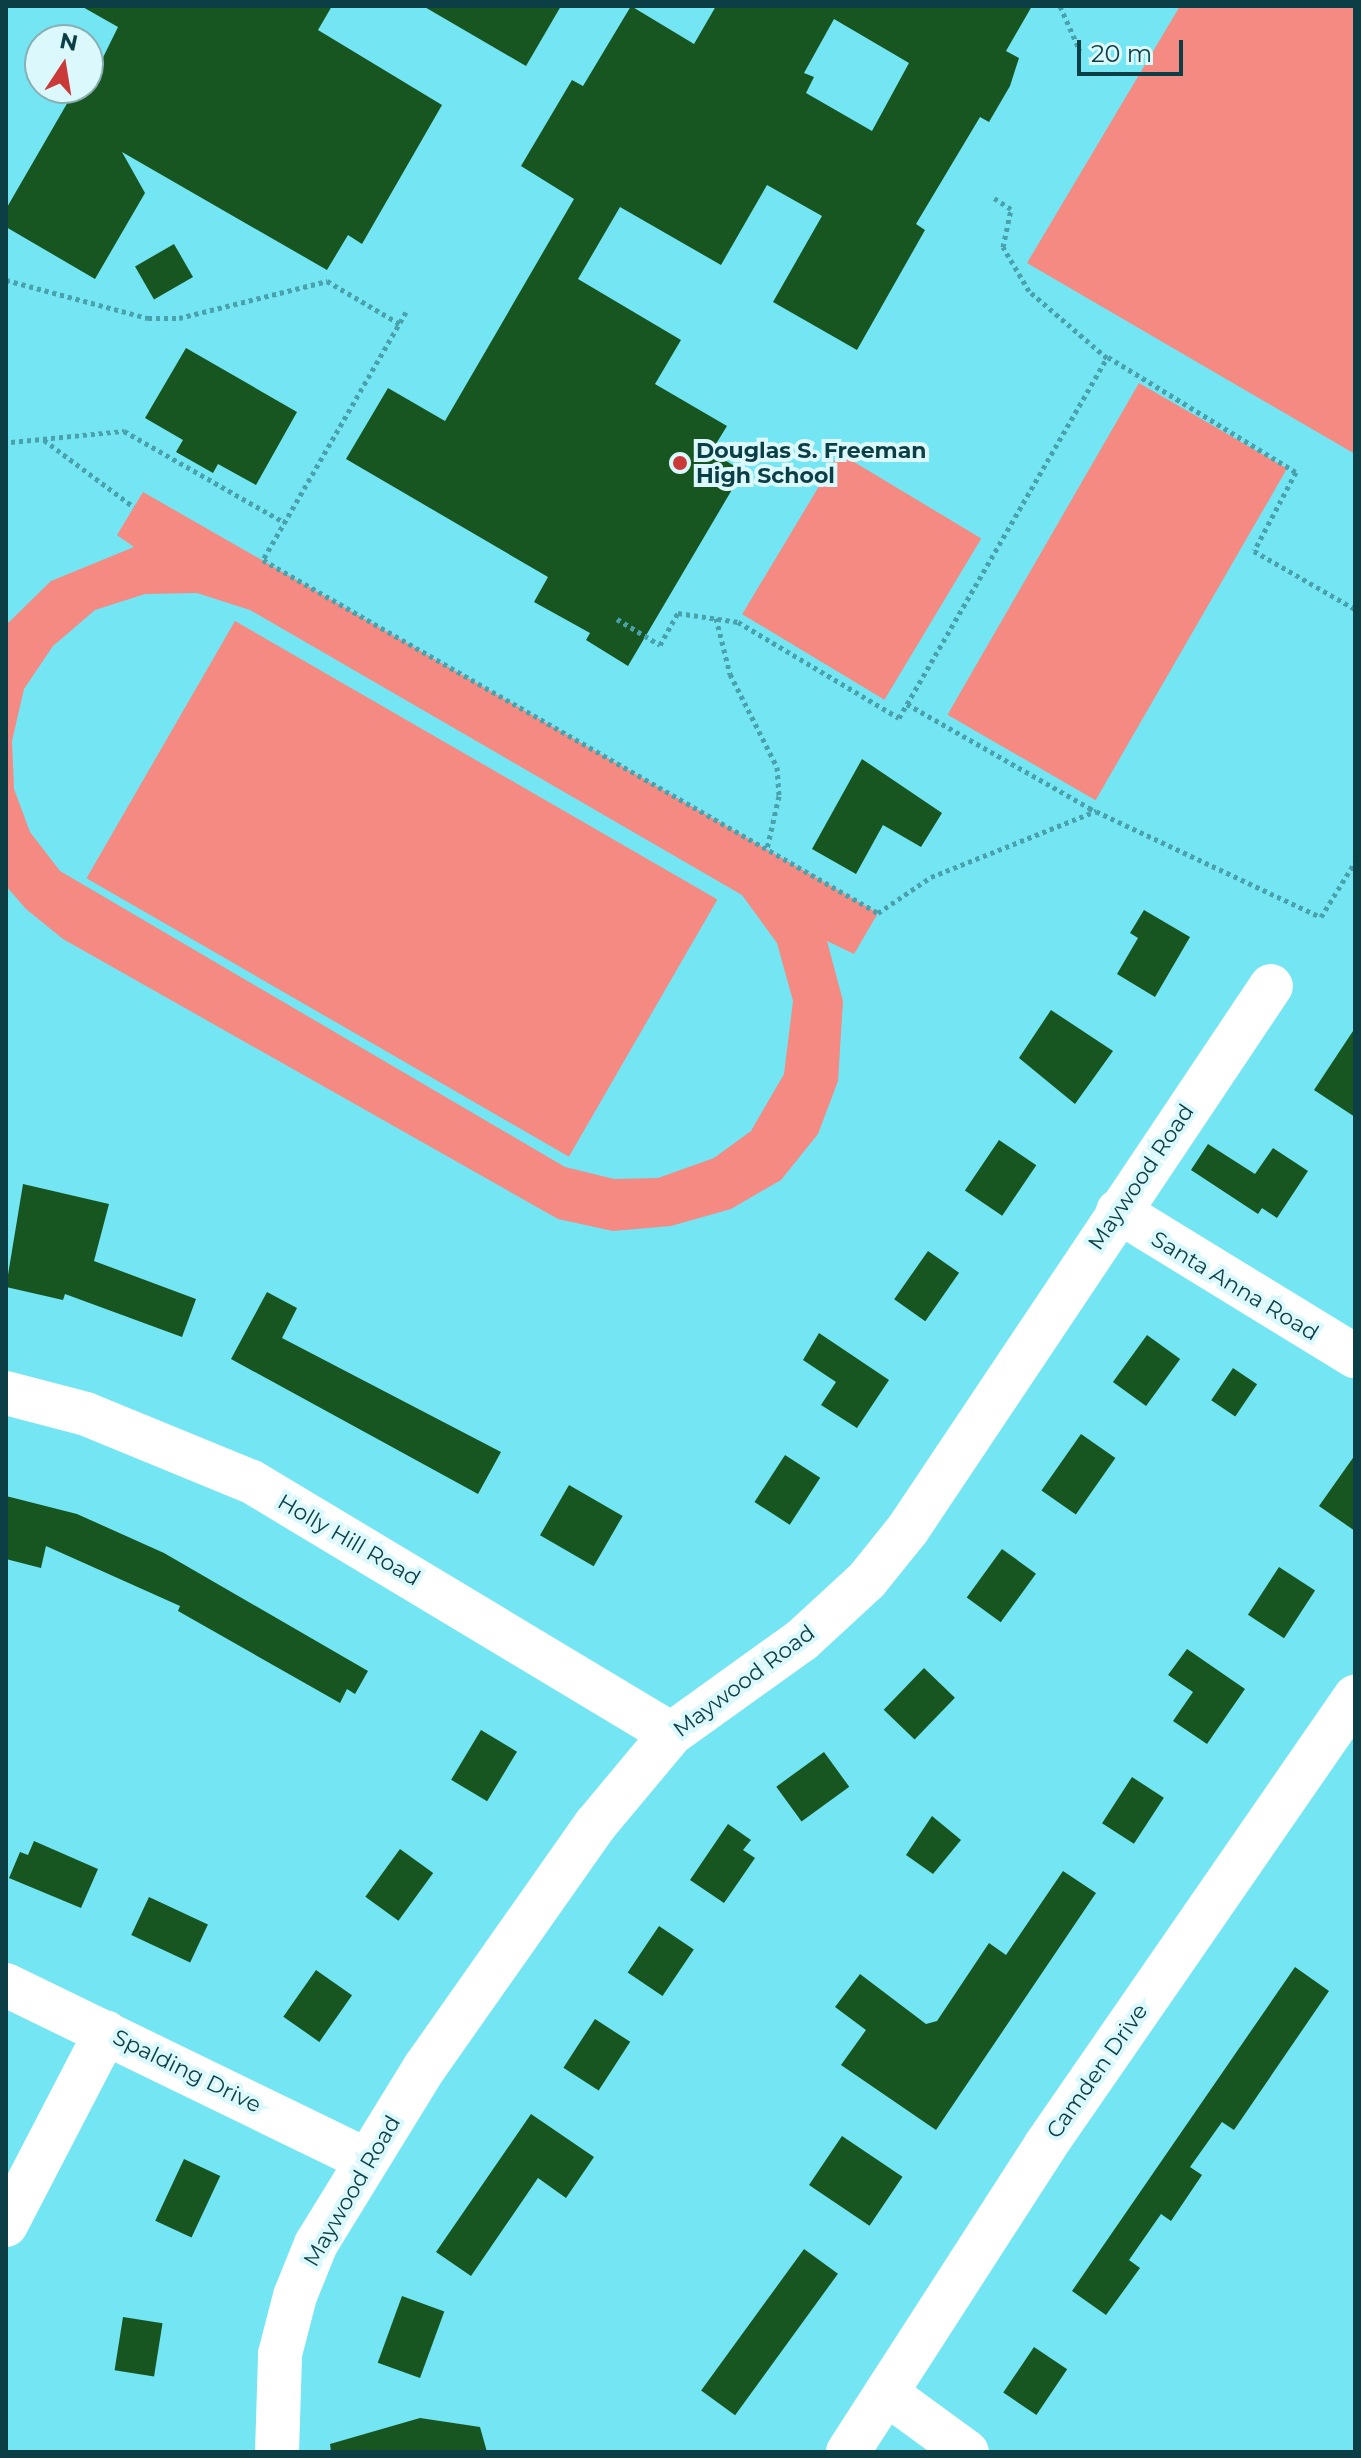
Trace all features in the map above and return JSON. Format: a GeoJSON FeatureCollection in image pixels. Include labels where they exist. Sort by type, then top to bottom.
{"type":"FeatureCollection","features":[{"type":"Feature","properties":{"kind":"street","name":"Maywood Road"},"geometry":{"type":"LineString","coordinates":[[277,2452],[276,2396],[295,2296],[366,2160],[596,1824],[671,1734],[802,1640],[867,1580],[1271,986]]}},
{"type":"Feature","properties":{"kind":"street","name":"Santa Anna Road"},"geometry":{"type":"LineString","coordinates":[[1118,1211],[1355,1356]]}},
{"type":"Feature","properties":{"kind":"street","name":"Holly Hill Road"},"geometry":{"type":"LineString","coordinates":[[6,1393],[101,1419],[252,1482],[671,1734]]}},
{"type":"Feature","properties":{"kind":"street","name":"Camden Drive"},"geometry":{"type":"LineString","coordinates":[[848,2452],[1355,1697]]}},
{"type":"Feature","properties":{"kind":"street","name":"Spalding Drive"},"geometry":{"type":"LineString","coordinates":[[6,1985],[366,2160]]}},
{"type":"Feature","properties":{"kind":"street"},"geometry":{"type":"LineString","coordinates":[[6,2225],[106,2032]]}},
{"type":"Feature","properties":{"kind":"street"},"geometry":{"type":"LineString","coordinates":[[886,2393],[967,2452]]}},
{"type":"Feature","properties":{"kind":"path"},"geometry":{"type":"LineString","coordinates":[[1060,6],[1080,51]]}},
{"type":"Feature","properties":{"kind":"path"},"geometry":{"type":"LineString","coordinates":[[617,619],[660,645],[678,613],[738,622],[899,718],[1107,358],[1029,291],[1003,247],[1011,209],[994,198]]}},
{"type":"Feature","properties":{"kind":"path"},"geometry":{"type":"LineString","coordinates":[[6,280],[148,318],[179,318],[327,281],[400,324]]}},
{"type":"Feature","properties":{"kind":"path"},"geometry":{"type":"LineString","coordinates":[[406,312],[263,560],[878,913],[931,877],[1096,811]]}},
{"type":"Feature","properties":{"kind":"path"},"geometry":{"type":"LineString","coordinates":[[1100,353],[1296,472],[1254,551],[1355,609]]}},
{"type":"Feature","properties":{"kind":"path"},"geometry":{"type":"LineString","coordinates":[[11,442],[124,431],[285,523]]}},
{"type":"Feature","properties":{"kind":"path"},"geometry":{"type":"LineString","coordinates":[[43,439],[134,507]]}},
{"type":"Feature","properties":{"kind":"path"},"geometry":{"type":"LineString","coordinates":[[716,618],[730,674],[777,767],[779,796],[767,849]]}},
{"type":"Feature","properties":{"kind":"path"},"geometry":{"type":"LineString","coordinates":[[907,704],[1096,811],[1321,917],[1355,862]]}},
{"type":"Feature","properties":{"kind":"shaded area"},"geometry":{"type":"Polygon","coordinates":[[[1180,6],[1355,6],[1355,454],[1027,263],[1180,6]]]}},
{"type":"Feature","properties":{"kind":"shaded area"},"geometry":{"type":"Polygon","coordinates":[[[1139,383],[1287,468],[1096,800],[948,715],[1139,383]]]}},
{"type":"Feature","properties":{"kind":"shaded area"},"geometry":{"type":"Polygon","coordinates":[[[839,453],[981,538],[884,700],[742,614],[839,453]]]}},
{"type":"Feature","properties":{"kind":"shaded area"},"geometry":{"type":"Polygon","coordinates":[[[143,492],[878,913],[854,954],[827,941],[843,1001],[838,1081],[818,1134],[781,1180],[731,1209],[671,1226],[613,1231],[558,1219],[63,939],[26,909],[6,886],[6,625],[51,581],[134,547],[117,535],[143,492]],[[197,593],[145,594],[95,610],[53,646],[24,689],[12,741],[14,789],[30,832],[60,871],[565,1167],[614,1179],[658,1178],[714,1158],[751,1131],[784,1074],[793,1001],[777,943],[742,895],[250,610],[197,593]]]}},
{"type":"Feature","properties":{"kind":"shaded area"},"geometry":{"type":"Polygon","coordinates":[[[235,621],[717,899],[569,1157],[86,878],[235,621]]]}},
{"type":"Feature","properties":{"kind":"building"},"geometry":{"type":"Polygon","coordinates":[[[81,6],[332,6],[318,30],[442,105],[362,244],[348,235],[327,270],[122,152],[145,193],[95,279],[6,227],[6,209],[67,104],[104,104],[104,55],[118,27],[81,6]]]}},
{"type":"Feature","properties":{"kind":"building"},"geometry":{"type":"Polygon","coordinates":[[[423,6],[561,6],[526,66],[423,6]]]}},
{"type":"Feature","properties":{"kind":"building"},"geometry":{"type":"Polygon","coordinates":[[[631,6],[694,44],[716,6],[1032,6],[1006,51],[1019,58],[1010,86],[989,122],[980,117],[916,224],[925,230],[857,350],[773,302],[822,216],[767,185],[721,265],[620,207],[578,279],[681,340],[655,384],[727,426],[711,452],[743,471],[628,666],[586,640],[590,633],[534,602],[548,577],[346,459],[388,388],[445,421],[574,199],[521,166],[572,80],[583,86],[631,6]],[[834,19],[804,73],[814,77],[806,93],[872,131],[909,63],[834,19]]]}},
{"type":"Feature","properties":{"kind":"building"},"geometry":{"type":"Polygon","coordinates":[[[174,244],[193,277],[154,299],[135,266],[174,244]]]}},
{"type":"Feature","properties":{"kind":"building"},"geometry":{"type":"Polygon","coordinates":[[[186,348],[297,412],[256,485],[218,464],[213,473],[176,452],[183,440],[145,418],[186,348]]]}},
{"type":"Feature","properties":{"kind":"building"},"geometry":{"type":"Polygon","coordinates":[[[862,759],[942,813],[921,847],[883,825],[856,874],[812,849],[862,759]]]}},
{"type":"Feature","properties":{"kind":"building"},"geometry":{"type":"Polygon","coordinates":[[[1144,910],[1190,937],[1155,997],[1117,974],[1138,938],[1130,933],[1144,910]]]}},
{"type":"Feature","properties":{"kind":"building"},"geometry":{"type":"Polygon","coordinates":[[[1051,1010],[1113,1051],[1075,1104],[1019,1058],[1051,1010]]]}},
{"type":"Feature","properties":{"kind":"building"},"geometry":{"type":"Polygon","coordinates":[[[1355,1028],[1355,1117],[1314,1090],[1355,1028]]]}},
{"type":"Feature","properties":{"kind":"building"},"geometry":{"type":"Polygon","coordinates":[[[999,1140],[1036,1165],[1002,1216],[965,1191],[999,1140]]]}},
{"type":"Feature","properties":{"kind":"building"},"geometry":{"type":"Polygon","coordinates":[[[1208,1144],[1255,1174],[1273,1148],[1308,1171],[1277,1218],[1262,1208],[1258,1214],[1191,1170],[1208,1144]]]}},
{"type":"Feature","properties":{"kind":"building"},"geometry":{"type":"Polygon","coordinates":[[[23,1184],[109,1204],[94,1261],[196,1299],[182,1337],[65,1294],[63,1300],[6,1287],[23,1184]]]}},
{"type":"Feature","properties":{"kind":"building"},"geometry":{"type":"Polygon","coordinates":[[[928,1251],[959,1273],[925,1321],[894,1299],[928,1251]]]}},
{"type":"Feature","properties":{"kind":"building"},"geometry":{"type":"Polygon","coordinates":[[[267,1292],[297,1308],[282,1338],[501,1452],[478,1494],[231,1359],[267,1292]]]}},
{"type":"Feature","properties":{"kind":"building"},"geometry":{"type":"Polygon","coordinates":[[[819,1333],[889,1380],[857,1428],[821,1405],[836,1382],[803,1360],[819,1333]]]}},
{"type":"Feature","properties":{"kind":"building"},"geometry":{"type":"Polygon","coordinates":[[[1147,1335],[1180,1359],[1146,1406],[1113,1382],[1147,1335]]]}},
{"type":"Feature","properties":{"kind":"building"},"geometry":{"type":"Polygon","coordinates":[[[1233,1368],[1257,1384],[1235,1417],[1211,1400],[1233,1368]]]}},
{"type":"Feature","properties":{"kind":"building"},"geometry":{"type":"Polygon","coordinates":[[[1081,1434],[1115,1458],[1076,1515],[1041,1491],[1081,1434]]]}},
{"type":"Feature","properties":{"kind":"building"},"geometry":{"type":"Polygon","coordinates":[[[785,1455],[820,1478],[790,1525],[755,1502],[785,1455]]]}},
{"type":"Feature","properties":{"kind":"building"},"geometry":{"type":"Polygon","coordinates":[[[1355,1455],[1355,1531],[1319,1506],[1355,1455]]]}},
{"type":"Feature","properties":{"kind":"building"},"geometry":{"type":"Polygon","coordinates":[[[569,1485],[623,1516],[594,1566],[540,1535],[569,1485]]]}},
{"type":"Feature","properties":{"kind":"building"},"geometry":{"type":"Polygon","coordinates":[[[6,1496],[77,1514],[164,1553],[368,1671],[355,1694],[347,1689],[340,1703],[178,1611],[180,1606],[46,1546],[41,1568],[6,1559],[6,1496]]]}},
{"type":"Feature","properties":{"kind":"building"},"geometry":{"type":"Polygon","coordinates":[[[1002,1549],[1036,1574],[1001,1622],[967,1598],[1002,1549]]]}},
{"type":"Feature","properties":{"kind":"building"},"geometry":{"type":"Polygon","coordinates":[[[1279,1567],[1315,1590],[1284,1638],[1248,1615],[1279,1567]]]}},
{"type":"Feature","properties":{"kind":"building"},"geometry":{"type":"Polygon","coordinates":[[[1187,1649],[1245,1689],[1207,1744],[1173,1721],[1193,1692],[1168,1675],[1187,1649]]]}},
{"type":"Feature","properties":{"kind":"building"},"geometry":{"type":"Polygon","coordinates":[[[924,1668],[955,1698],[915,1740],[884,1710],[924,1668]]]}},
{"type":"Feature","properties":{"kind":"building"},"geometry":{"type":"Polygon","coordinates":[[[481,1730],[517,1752],[487,1801],[451,1780],[481,1730]]]}},
{"type":"Feature","properties":{"kind":"building"},"geometry":{"type":"Polygon","coordinates":[[[824,1752],[849,1787],[802,1821],[776,1787],[824,1752]]]}},
{"type":"Feature","properties":{"kind":"building"},"geometry":{"type":"Polygon","coordinates":[[[1132,1777],[1164,1798],[1134,1844],[1102,1823],[1132,1777]]]}},
{"type":"Feature","properties":{"kind":"building"},"geometry":{"type":"Polygon","coordinates":[[[932,1816],[961,1840],[933,1874],[906,1855],[932,1816]]]}},
{"type":"Feature","properties":{"kind":"building"},"geometry":{"type":"Polygon","coordinates":[[[728,1824],[751,1840],[743,1850],[755,1858],[724,1903],[690,1880],[728,1824]]]}},
{"type":"Feature","properties":{"kind":"building"},"geometry":{"type":"Polygon","coordinates":[[[34,1841],[98,1869],[81,1908],[9,1878],[20,1852],[28,1855],[34,1841]]]}},
{"type":"Feature","properties":{"kind":"building"},"geometry":{"type":"Polygon","coordinates":[[[400,1849],[433,1873],[398,1921],[365,1897],[400,1849]]]}},
{"type":"Feature","properties":{"kind":"building"},"geometry":{"type":"Polygon","coordinates":[[[1063,1871],[1096,1893],[936,2130],[841,2065],[866,2030],[835,2007],[860,1974],[926,2024],[937,2021],[989,1943],[1006,1955],[1063,1871]]]}},
{"type":"Feature","properties":{"kind":"building"},"geometry":{"type":"Polygon","coordinates":[[[149,1897],[208,1924],[190,1963],[131,1935],[149,1897]]]}},
{"type":"Feature","properties":{"kind":"building"},"geometry":{"type":"Polygon","coordinates":[[[659,1926],[694,1949],[663,1996],[628,1972],[659,1926]]]}},
{"type":"Feature","properties":{"kind":"building"},"geometry":{"type":"Polygon","coordinates":[[[1295,1967],[1329,1991],[1234,2130],[1222,2122],[1190,2167],[1202,2175],[1171,2221],[1161,2214],[1129,2260],[1140,2268],[1106,2315],[1072,2291],[1295,1967]]]}},
{"type":"Feature","properties":{"kind":"building"},"geometry":{"type":"Polygon","coordinates":[[[316,1970],[352,1995],[319,2042],[283,2017],[316,1970]]]}},
{"type":"Feature","properties":{"kind":"building"},"geometry":{"type":"Polygon","coordinates":[[[595,2019],[630,2042],[599,2091],[563,2068],[595,2019]]]}},
{"type":"Feature","properties":{"kind":"building"},"geometry":{"type":"Polygon","coordinates":[[[531,2114],[594,2157],[566,2198],[538,2178],[471,2276],[436,2252],[531,2114]]]}},
{"type":"Feature","properties":{"kind":"building"},"geometry":{"type":"Polygon","coordinates":[[[842,2136],[903,2177],[870,2226],[809,2185],[842,2136]]]}},
{"type":"Feature","properties":{"kind":"building"},"geometry":{"type":"Polygon","coordinates":[[[184,2159],[220,2176],[192,2238],[155,2221],[184,2159]]]}},
{"type":"Feature","properties":{"kind":"building"},"geometry":{"type":"Polygon","coordinates":[[[804,2249],[838,2274],[735,2415],[701,2391],[804,2249]]]}},
{"type":"Feature","properties":{"kind":"building"},"geometry":{"type":"Polygon","coordinates":[[[402,2296],[444,2311],[420,2378],[378,2363],[402,2296]]]}},
{"type":"Feature","properties":{"kind":"building"},"geometry":{"type":"Polygon","coordinates":[[[123,2317],[163,2323],[154,2377],[115,2370],[123,2317]]]}},
{"type":"Feature","properties":{"kind":"building"},"geometry":{"type":"Polygon","coordinates":[[[1034,2347],[1067,2369],[1036,2415],[1003,2393],[1034,2347]]]}},
{"type":"Feature","properties":{"kind":"building"},"geometry":{"type":"Polygon","coordinates":[[[420,2418],[480,2427],[487,2452],[331,2452],[330,2444],[420,2418]]]}},
{"type":"Feature","properties":{"kind":"place","name":"Douglas S. Freeman High School"},"geometry":{"type":"Point","coordinates":[680,463]}}]}
